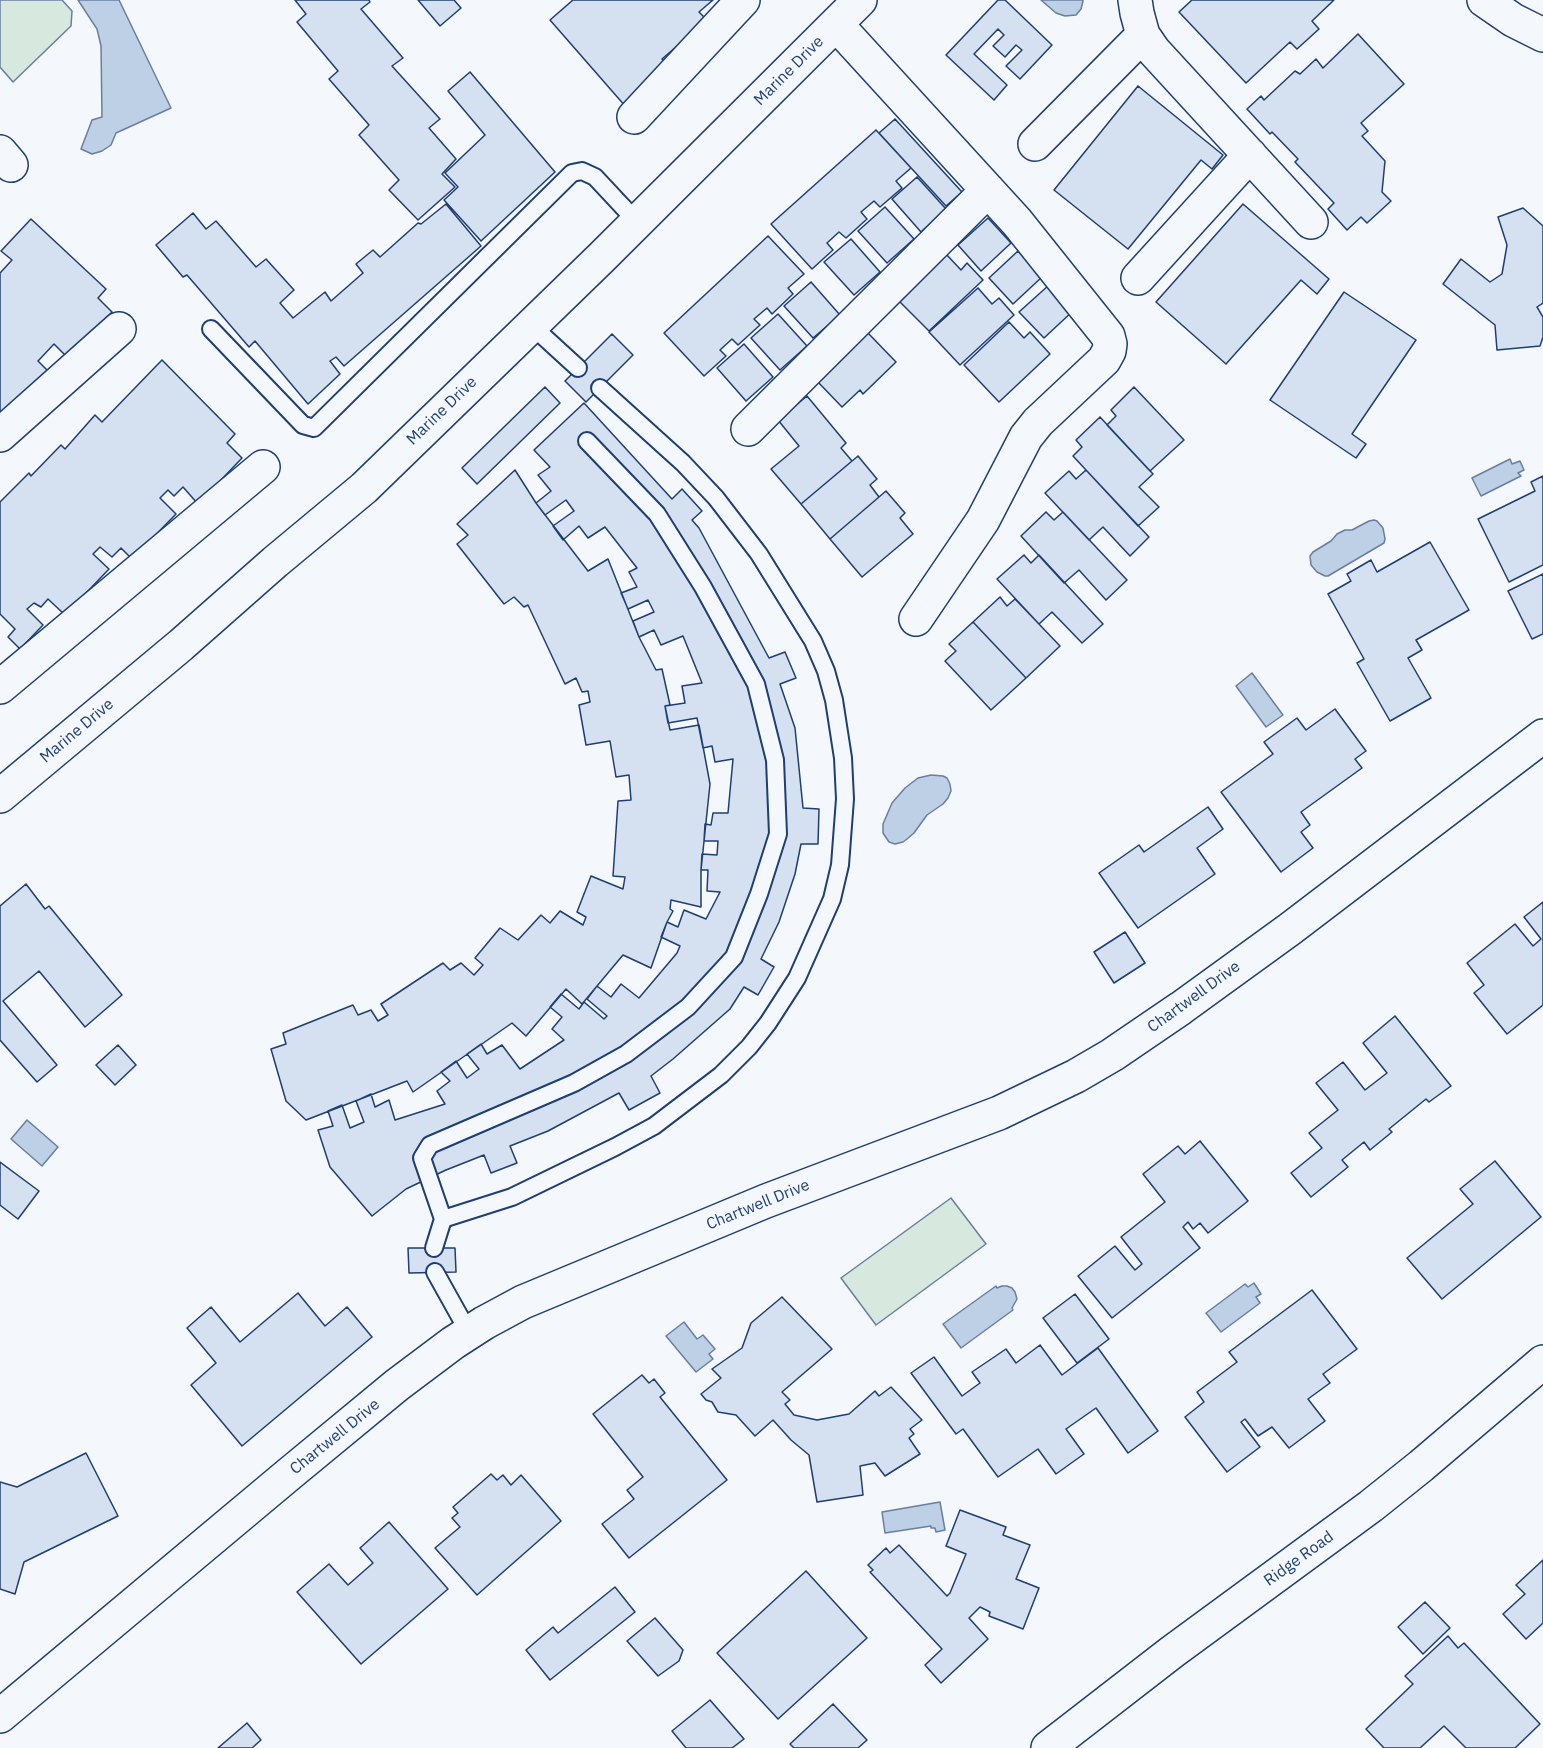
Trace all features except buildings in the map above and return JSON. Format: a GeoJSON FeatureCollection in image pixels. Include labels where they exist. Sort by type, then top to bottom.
{"type":"FeatureCollection","features":[{"type":"Feature","properties":{"kind":"street"},"geometry":{"type":"LineString","coordinates":[[634,117],[743,0]]}},
{"type":"Feature","properties":{"kind":"street","name":"Marine Drive"},"geometry":{"type":"LineString","coordinates":[[0,796],[364,488],[637,222],[860,0]]}},
{"type":"Feature","properties":{"kind":"street"},"geometry":{"type":"LineString","coordinates":[[1135,0],[1143,35],[1154,51],[1311,222]]}},
{"type":"Feature","properties":{"kind":"street"},"geometry":{"type":"LineString","coordinates":[[1484,0],[1513,20],[1543,35]]}},
{"type":"Feature","properties":{"kind":"street"},"geometry":{"type":"LineString","coordinates":[[836,24],[1017,222],[1108,336],[1110,344],[1104,360],[1038,422],[1026,437],[983,520],[916,619]]}},
{"type":"Feature","properties":{"kind":"street"},"geometry":{"type":"LineString","coordinates":[[1035,144],[1143,35]]}},
{"type":"Feature","properties":{"kind":"street"},"geometry":{"type":"LineString","coordinates":[[1138,278],[1250,155]]}},
{"type":"Feature","properties":{"kind":"street"},"geometry":{"type":"LineString","coordinates":[[748,429],[988,190]]}},
{"type":"Feature","properties":{"kind":"street"},"geometry":{"type":"LineString","coordinates":[[0,435],[119,329]]}},
{"type":"Feature","properties":{"kind":"street"},"geometry":{"type":"LineString","coordinates":[[0,687],[263,467]]}},
{"type":"Feature","properties":{"kind":"street","name":"Chartwell Drive"},"geometry":{"type":"LineString","coordinates":[[0,1716],[397,1385],[453,1342],[534,1297],[766,1201],[999,1113],[1076,1076],[1112,1055],[1290,928],[1543,736]]}},
{"type":"Feature","properties":{"kind":"street","name":"Ridge Road"},"geometry":{"type":"LineString","coordinates":[[1048,1748],[1154,1666],[1371,1506],[1543,1362]]}},
{"type":"Feature","properties":{"kind":"lane"},"geometry":{"type":"LineString","coordinates":[[211,329],[303,425],[314,428],[572,173],[582,171],[595,177],[637,222]]}},
{"type":"Feature","properties":{"kind":"lane"},"geometry":{"type":"LineString","coordinates":[[531,325],[578,368]]}},
{"type":"Feature","properties":{"kind":"lane"},"geometry":{"type":"LineString","coordinates":[[443,1220],[512,1197],[615,1147],[654,1126],[721,1075],[749,1047],[768,1023],[797,978],[832,899],[840,865],[845,799],[843,758],[834,700],[813,641],[759,554],[716,498],[683,463],[600,388]]}},
{"type":"Feature","properties":{"kind":"lane"},"geometry":{"type":"LineString","coordinates":[[434,1248],[443,1220],[422,1158],[430,1146],[574,1083],[626,1054],[688,1006],[734,957],[759,894],[778,834],[775,760],[756,684],[702,587],[657,514],[588,441]]}},
{"type":"Feature","properties":{"kind":"lane"},"geometry":{"type":"LineString","coordinates":[[435,1272],[469,1333]]}},
{"type":"Feature","properties":{"kind":"shaded area"},"geometry":{"type":"Polygon","coordinates":[[[0,0],[62,0],[72,11],[71,26],[13,82],[0,67],[0,0]]]}},
{"type":"Feature","properties":{"kind":"shaded area"},"geometry":{"type":"Polygon","coordinates":[[[951,1198],[986,1244],[876,1325],[841,1278],[951,1198]]]}},
{"type":"Feature","properties":{"kind":"water"},"geometry":{"type":"Polygon","coordinates":[[[78,0],[119,0],[171,108],[116,133],[111,145],[92,154],[81,149],[92,120],[102,117],[101,46],[97,29],[78,0]]]}},
{"type":"Feature","properties":{"kind":"water"},"geometry":{"type":"Polygon","coordinates":[[[1041,0],[1083,1],[1076,15],[1065,16],[1056,13],[1041,0]]]}},
{"type":"Feature","properties":{"kind":"water"},"geometry":{"type":"Polygon","coordinates":[[[1510,459],[1512,464],[1520,461],[1524,470],[1518,473],[1521,476],[1481,496],[1472,478],[1510,459]]]}},
{"type":"Feature","properties":{"kind":"water"},"geometry":{"type":"Polygon","coordinates":[[[1374,520],[1383,528],[1384,543],[1328,576],[1317,572],[1311,565],[1310,556],[1313,552],[1331,541],[1337,534],[1374,520]]]}},
{"type":"Feature","properties":{"kind":"water"},"geometry":{"type":"Polygon","coordinates":[[[1252,673],[1283,715],[1266,727],[1236,686],[1252,673]]]}},
{"type":"Feature","properties":{"kind":"water"},"geometry":{"type":"Polygon","coordinates":[[[931,775],[947,778],[951,791],[948,798],[927,815],[914,833],[903,842],[895,844],[889,842],[883,833],[883,824],[892,803],[905,788],[918,778],[931,775]]]}},
{"type":"Feature","properties":{"kind":"water"},"geometry":{"type":"Polygon","coordinates":[[[27,1120],[58,1147],[42,1166],[11,1139],[27,1120]]]}},
{"type":"Feature","properties":{"kind":"water"},"geometry":{"type":"Polygon","coordinates":[[[1254,1283],[1261,1294],[1256,1297],[1260,1303],[1221,1332],[1206,1313],[1245,1284],[1248,1287],[1254,1283]]]}},
{"type":"Feature","properties":{"kind":"water"},"geometry":{"type":"Polygon","coordinates":[[[996,1286],[997,1288],[1007,1286],[1015,1292],[1017,1299],[1013,1310],[961,1348],[943,1324],[996,1286]]]}},
{"type":"Feature","properties":{"kind":"water"},"geometry":{"type":"Polygon","coordinates":[[[684,1322],[697,1339],[703,1335],[715,1349],[709,1354],[713,1359],[696,1372],[666,1336],[684,1322]]]}},
{"type":"Feature","properties":{"kind":"water"},"geometry":{"type":"Polygon","coordinates":[[[940,1502],[945,1530],[936,1532],[931,1526],[885,1533],[882,1512],[940,1502]]]}}]}
